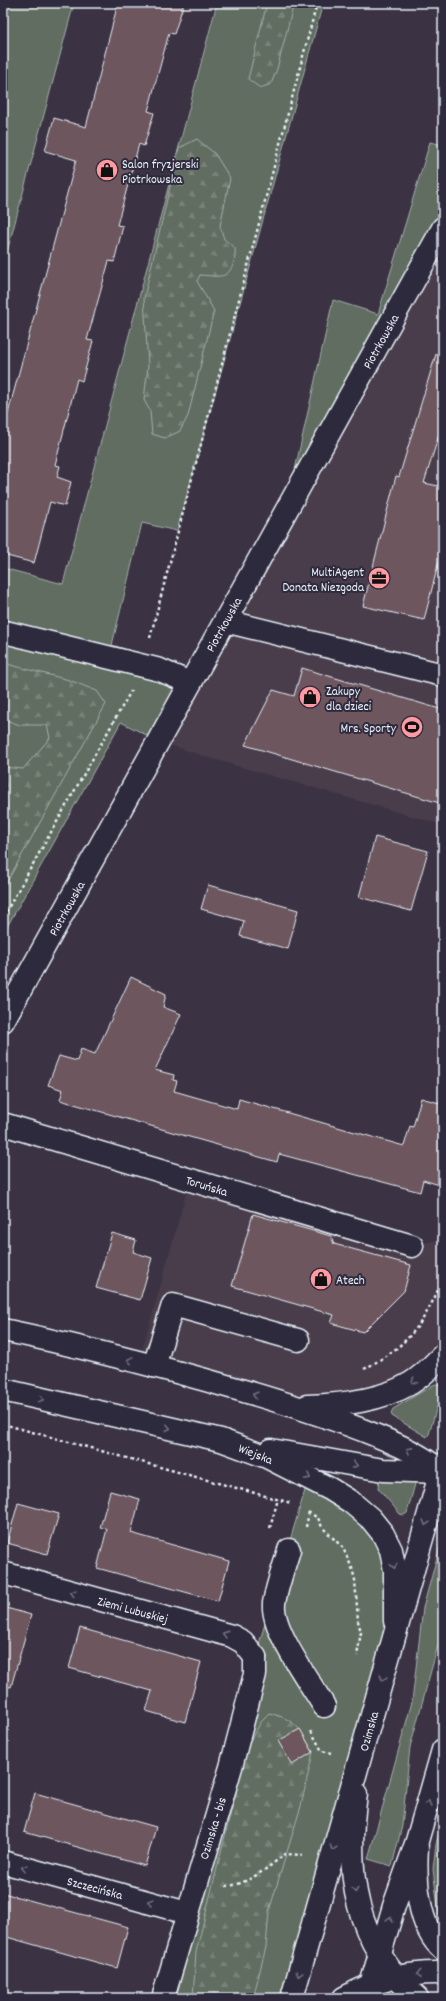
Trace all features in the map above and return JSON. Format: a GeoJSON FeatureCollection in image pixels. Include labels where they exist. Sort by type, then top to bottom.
{"type":"FeatureCollection","features":[{"type":"Feature","properties":{"kind":"street","name":"Piotrkowska"},"geometry":{"type":"LineString","coordinates":[[3,1021],[443,228]]}},
{"type":"Feature","properties":{"kind":"street"},"geometry":{"type":"LineString","coordinates":[[224,621],[443,675]]}},
{"type":"Feature","properties":{"kind":"street"},"geometry":{"type":"LineString","coordinates":[[5,632],[160,670],[190,683]]}},
{"type":"Feature","properties":{"kind":"street","name":"Toruńska"},"geometry":{"type":"LineString","coordinates":[[3,1124],[412,1246]]}},
{"type":"Feature","properties":{"kind":"street"},"geometry":{"type":"LineString","coordinates":[[154,1366],[173,1305],[298,1340]]}},
{"type":"Feature","properties":{"kind":"street"},"geometry":{"type":"LineString","coordinates":[[3,1330],[69,1344],[154,1366],[292,1406],[391,1441],[428,1461],[442,1471]]}},
{"type":"Feature","properties":{"kind":"street"},"geometry":{"type":"LineString","coordinates":[[292,1406],[346,1403],[400,1389],[425,1373],[443,1355]]}},
{"type":"Feature","properties":{"kind":"street","name":"Wiejska"},"geometry":{"type":"LineString","coordinates":[[3,1390],[221,1440],[267,1457],[309,1477],[351,1502],[372,1519],[383,1534],[391,1550],[395,1570],[396,1614],[393,1641]]}},
{"type":"Feature","properties":{"kind":"street"},"geometry":{"type":"LineString","coordinates":[[221,1440],[383,1470],[442,1471]]}},
{"type":"Feature","properties":{"kind":"street","name":"Ozimska"},"geometry":{"type":"LineString","coordinates":[[292,1998],[442,1471]]}},
{"type":"Feature","properties":{"kind":"street"},"geometry":{"type":"LineString","coordinates":[[289,1550],[274,1604],[276,1621],[283,1638],[324,1706]]}},
{"type":"Feature","properties":{"kind":"street","name":"Ziemi Lubuskiej"},"geometry":{"type":"LineString","coordinates":[[3,1573],[232,1636],[244,1642],[255,1657]]}},
{"type":"Feature","properties":{"kind":"street"},"geometry":{"type":"LineString","coordinates":[[255,1657],[283,1638]]}},
{"type":"Feature","properties":{"kind":"street","name":"Ozimska - bis"},"geometry":{"type":"LineString","coordinates":[[163,1998],[253,1682],[255,1674],[255,1657]]}},
{"type":"Feature","properties":{"kind":"street"},"geometry":{"type":"LineString","coordinates":[[373,1713],[354,1809],[352,1868],[356,1899],[361,1918],[380,1956],[396,1977],[417,1998]]}},
{"type":"Feature","properties":{"kind":"street"},"geometry":{"type":"LineString","coordinates":[[369,1991],[394,1906],[417,1841],[443,1750]]}},
{"type":"Feature","properties":{"kind":"street"},"geometry":{"type":"LineString","coordinates":[[417,1841],[416,1885],[419,1900],[434,1940],[443,1949]]}},
{"type":"Feature","properties":{"kind":"street","name":"Szczecińska"},"geometry":{"type":"LineString","coordinates":[[3,1862],[187,1912]]}},
{"type":"Feature","properties":{"kind":"street"},"geometry":{"type":"LineString","coordinates":[[344,1998],[369,1991],[396,1977],[415,1974],[443,1973]]}},
{"type":"Feature","properties":{"kind":"path"},"geometry":{"type":"LineString","coordinates":[[3,917],[139,678],[317,3]]}},
{"type":"Feature","properties":{"kind":"path"},"geometry":{"type":"LineString","coordinates":[[357,1372],[391,1353],[415,1331],[426,1317],[443,1279]]}},
{"type":"Feature","properties":{"kind":"path"},"geometry":{"type":"LineString","coordinates":[[3,1424],[263,1495],[297,1506]]}},
{"type":"Feature","properties":{"kind":"path"},"geometry":{"type":"LineString","coordinates":[[303,1509],[318,1518],[322,1528],[343,1548],[352,1568],[355,1580],[358,1621],[361,1632],[356,1659]]}},
{"type":"Feature","properties":{"kind":"path"},"geometry":{"type":"LineString","coordinates":[[330,1755],[333,1746]]}},
{"type":"Feature","properties":{"kind":"path"},"geometry":{"type":"LineString","coordinates":[[196,1884],[211,1886],[234,1885],[264,1870],[285,1854],[292,1853],[306,1856]]}},
{"type":"Feature","properties":{"kind":"shaded area"},"geometry":{"type":"Polygon","coordinates":[[[443,228],[443,825],[210,758],[158,741],[443,228]]]}},
{"type":"Feature","properties":{"kind":"shaded area"},"geometry":{"type":"Polygon","coordinates":[[[190,1180],[412,1246],[443,1239],[443,1355],[425,1373],[320,1405],[139,1362],[190,1180]]]}},
{"type":"Feature","properties":{"kind":"green space"},"geometry":{"type":"Polygon","coordinates":[[[3,3],[74,3],[3,267],[3,3]]]}},
{"type":"Feature","properties":{"kind":"green space"},"geometry":{"type":"Polygon","coordinates":[[[217,3],[323,3],[177,531],[142,523],[112,645],[193,670],[158,741],[121,722],[3,934],[3,568],[63,584],[217,3]]]}},
{"type":"Feature","properties":{"kind":"green space"},"geometry":{"type":"Polygon","coordinates":[[[267,3],[294,3],[277,69],[271,84],[260,88],[248,79],[267,3]]]}},
{"type":"Feature","properties":{"kind":"green space"},"geometry":{"type":"Polygon","coordinates":[[[197,139],[215,154],[230,178],[220,226],[224,239],[235,248],[235,256],[233,265],[228,273],[220,276],[200,275],[197,281],[214,311],[188,416],[180,431],[165,438],[152,434],[150,411],[144,400],[148,366],[144,298],[179,148],[197,139]]]}},
{"type":"Feature","properties":{"kind":"green space"},"geometry":{"type":"Polygon","coordinates":[[[430,142],[443,145],[443,228],[292,483],[333,300],[378,314],[430,142]]]}},
{"type":"Feature","properties":{"kind":"green space"},"geometry":{"type":"Polygon","coordinates":[[[3,663],[69,680],[97,691],[106,704],[3,889],[3,767],[23,769],[50,738],[47,725],[20,725],[3,719],[3,663]]]}},
{"type":"Feature","properties":{"kind":"green space"},"geometry":{"type":"Polygon","coordinates":[[[435,1384],[441,1385],[442,1389],[427,1437],[392,1416],[391,1413],[393,1409],[435,1384]]]}},
{"type":"Feature","properties":{"kind":"green space"},"geometry":{"type":"Polygon","coordinates":[[[309,1477],[371,1519],[396,1590],[292,1998],[163,1998],[255,1657],[309,1477]]]}},
{"type":"Feature","properties":{"kind":"green space"},"geometry":{"type":"Polygon","coordinates":[[[412,1480],[415,1484],[407,1513],[404,1515],[400,1514],[378,1488],[379,1481],[412,1480]]]}},
{"type":"Feature","properties":{"kind":"green space"},"geometry":{"type":"Polygon","coordinates":[[[443,1535],[443,1627],[410,1747],[402,1826],[392,1866],[368,1859],[412,1702],[423,1608],[443,1535]]]}},
{"type":"Feature","properties":{"kind":"green space"},"geometry":{"type":"Polygon","coordinates":[[[269,1713],[286,1719],[297,1726],[313,1752],[301,1806],[269,1911],[266,1947],[253,1998],[193,1998],[196,1952],[248,1744],[263,1719],[269,1713]]]}},
{"type":"Feature","properties":{"kind":"green space"},"geometry":{"type":"Polygon","coordinates":[[[443,1817],[443,1921],[439,1915],[433,1869],[436,1844],[443,1817]]]}},
{"type":"Feature","properties":{"kind":"building"},"geometry":{"type":"Polygon","coordinates":[[[118,3],[184,3],[174,34],[169,33],[148,111],[154,113],[144,146],[139,144],[117,225],[123,226],[114,262],[109,261],[87,340],[93,341],[82,381],[77,379],[55,465],[60,466],[57,477],[71,482],[65,506],[50,502],[34,563],[3,555],[3,432],[76,160],[45,151],[54,118],[86,127],[118,3]]]}},
{"type":"Feature","properties":{"kind":"building"},"geometry":{"type":"Polygon","coordinates":[[[436,354],[443,355],[443,422],[424,483],[443,487],[443,545],[424,620],[363,606],[396,476],[399,477],[436,354]]]}},
{"type":"Feature","properties":{"kind":"building"},"geometry":{"type":"Polygon","coordinates":[[[302,668],[443,710],[443,804],[245,745],[273,690],[294,696],[302,668]]]}},
{"type":"Feature","properties":{"kind":"building"},"geometry":{"type":"Polygon","coordinates":[[[375,837],[428,851],[411,911],[359,897],[375,837]]]}},
{"type":"Feature","properties":{"kind":"building"},"geometry":{"type":"Polygon","coordinates":[[[208,885],[298,910],[288,949],[240,936],[244,921],[201,909],[208,885]]]}},
{"type":"Feature","properties":{"kind":"building"},"geometry":{"type":"Polygon","coordinates":[[[131,977],[166,994],[163,1007],[181,1014],[155,1070],[174,1075],[173,1080],[177,1081],[174,1091],[237,1109],[239,1099],[404,1146],[410,1126],[413,1127],[421,1098],[443,1104],[443,1186],[423,1180],[420,1192],[279,1154],[277,1162],[60,1100],[63,1090],[48,1085],[59,1056],[77,1061],[81,1049],[95,1054],[131,977]]]}},
{"type":"Feature","properties":{"kind":"building","name":"Atech"},"geometry":{"type":"Polygon","coordinates":[[[253,1214],[331,1236],[334,1244],[411,1265],[404,1291],[363,1332],[331,1323],[334,1315],[232,1286],[253,1214]]]}},
{"type":"Feature","properties":{"kind":"building"},"geometry":{"type":"Polygon","coordinates":[[[112,1233],[136,1240],[133,1252],[152,1258],[140,1300],[96,1288],[112,1233]]]}},
{"type":"Feature","properties":{"kind":"building"},"geometry":{"type":"Polygon","coordinates":[[[110,1491],[140,1499],[131,1533],[229,1561],[218,1601],[97,1568],[107,1529],[100,1528],[110,1491]]]}},
{"type":"Feature","properties":{"kind":"building"},"geometry":{"type":"Polygon","coordinates":[[[18,1503],[59,1514],[47,1554],[7,1543],[18,1503]]]}},
{"type":"Feature","properties":{"kind":"building"},"geometry":{"type":"Polygon","coordinates":[[[3,1607],[31,1615],[11,1687],[3,1686],[3,1607]]]}},
{"type":"Feature","properties":{"kind":"building"},"geometry":{"type":"Polygon","coordinates":[[[80,1628],[201,1662],[185,1722],[146,1711],[152,1691],[69,1668],[80,1628]]]}},
{"type":"Feature","properties":{"kind":"building"},"geometry":{"type":"Polygon","coordinates":[[[300,1729],[313,1752],[292,1765],[278,1741],[300,1729]]]}},
{"type":"Feature","properties":{"kind":"building"},"geometry":{"type":"Polygon","coordinates":[[[35,1793],[156,1827],[145,1866],[24,1832],[35,1793]]]}},
{"type":"Feature","properties":{"kind":"building"},"geometry":{"type":"Polygon","coordinates":[[[3,1893],[128,1927],[117,1968],[3,1936],[3,1893]]]}},
{"type":"Feature","properties":{"kind":"place","name":"Salon fryzjerski Piotrkowska"},"geometry":{"type":"Point","coordinates":[107,170]}},
{"type":"Feature","properties":{"kind":"place","name":"MultiAgent Donata Niezgoda"},"geometry":{"type":"Point","coordinates":[379,578]}},
{"type":"Feature","properties":{"kind":"place","name":"Zakupy dla dzieci"},"geometry":{"type":"Point","coordinates":[310,697]}},
{"type":"Feature","properties":{"kind":"place","name":"Mrs. Sporty"},"geometry":{"type":"Point","coordinates":[412,727]}},
{"type":"Feature","properties":{"kind":"place","name":"Atech"},"geometry":{"type":"Point","coordinates":[321,1279]}}]}
